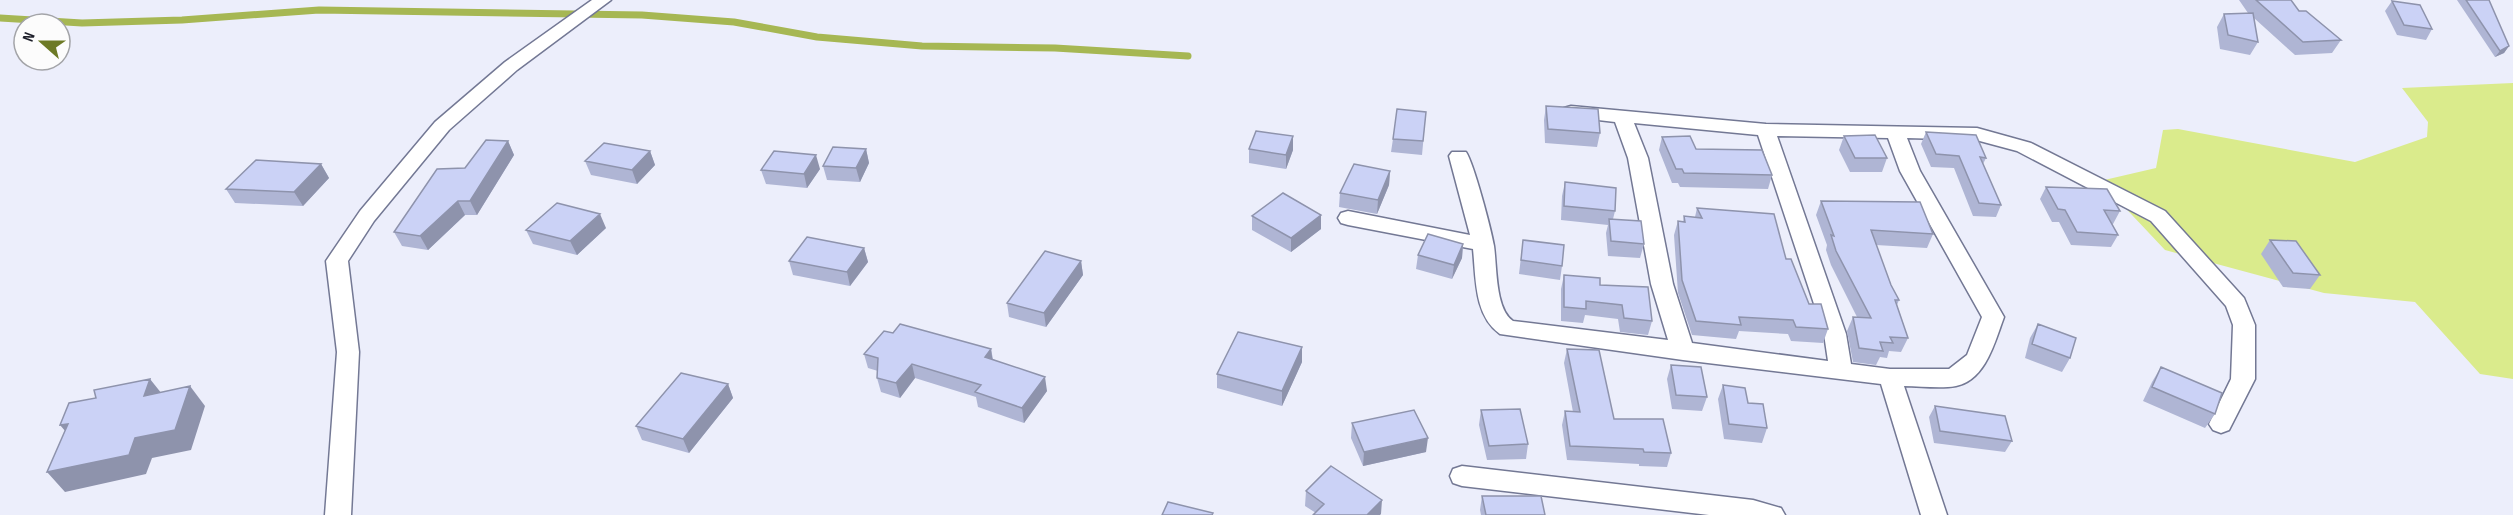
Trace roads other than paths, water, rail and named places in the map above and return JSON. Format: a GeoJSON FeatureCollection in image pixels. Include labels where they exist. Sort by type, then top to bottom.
{"type":"FeatureCollection","features":[{"type":"Feature","properties":{"kind":"street"},"geometry":{"type":"LineString","coordinates":[[338,515],[348,352],[337,261],[367,216],[442,126],[511,66],[603,0]]}},
{"type":"Feature","properties":{"kind":"street"},"geometry":{"type":"LineString","coordinates":[[1550,110],[1766,130],[1977,134],[2024,147],[2158,216],[2236,303],[2244,326],[2243,379],[2221,424]]}},
{"type":"Feature","properties":{"kind":"street"},"geometry":{"type":"LineString","coordinates":[[1623,118],[1638,158],[1662,284],[1683,352]]}},
{"type":"Feature","properties":{"kind":"street"},"geometry":{"type":"LineString","coordinates":[[1766,130],[1835,334],[1841,371]]}},
{"type":"Feature","properties":{"kind":"street"},"geometry":{"type":"LineString","coordinates":[[1459,156],[1483,244],[1490,302],[1497,321],[1508,328],[1890,377],[1954,378],[1977,360],[1993,317],[1910,171],[1895,132]]}},
{"type":"Feature","properties":{"kind":"street"},"geometry":{"type":"LineString","coordinates":[[1348,218],[1483,244]]}},
{"type":"Feature","properties":{"kind":"street"},"geometry":{"type":"LineString","coordinates":[[1890,377],[1934,515]]}},
{"type":"Feature","properties":{"kind":"street"},"geometry":{"type":"LineString","coordinates":[[1462,476],[1753,510],[1772,515]]}},
{"type":"Feature","properties":{"kind":"waterway"},"geometry":{"type":"LineString","coordinates":[[0,18],[82,23],[182,20],[319,10],[642,15],[734,22],[817,37],[922,46],[1055,48],[1188,56]]}}]}
